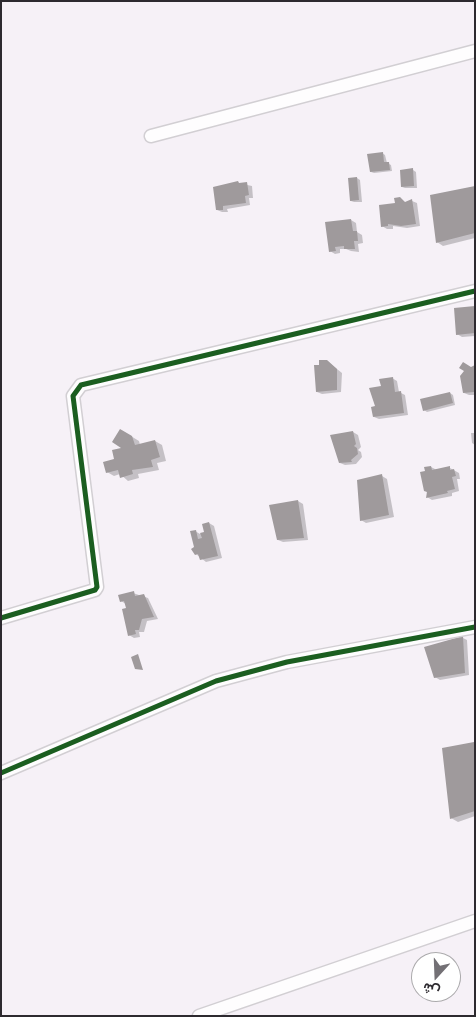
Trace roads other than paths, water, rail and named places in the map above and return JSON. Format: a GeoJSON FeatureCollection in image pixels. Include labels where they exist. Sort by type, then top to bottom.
{"type":"FeatureCollection","features":[{"type":"Feature","properties":{"kind":"street"},"geometry":{"type":"LineString","coordinates":[[151,136],[475,51]]}},
{"type":"Feature","properties":{"kind":"street"},"geometry":{"type":"LineString","coordinates":[[1,618],[95,590],[97,586],[73,396],[81,385],[475,291]]}},
{"type":"Feature","properties":{"kind":"street"},"geometry":{"type":"LineString","coordinates":[[1,773],[216,681],[287,662],[475,627]]}},
{"type":"Feature","properties":{"kind":"street"},"geometry":{"type":"LineString","coordinates":[[199,1016],[475,921]]}}]}
